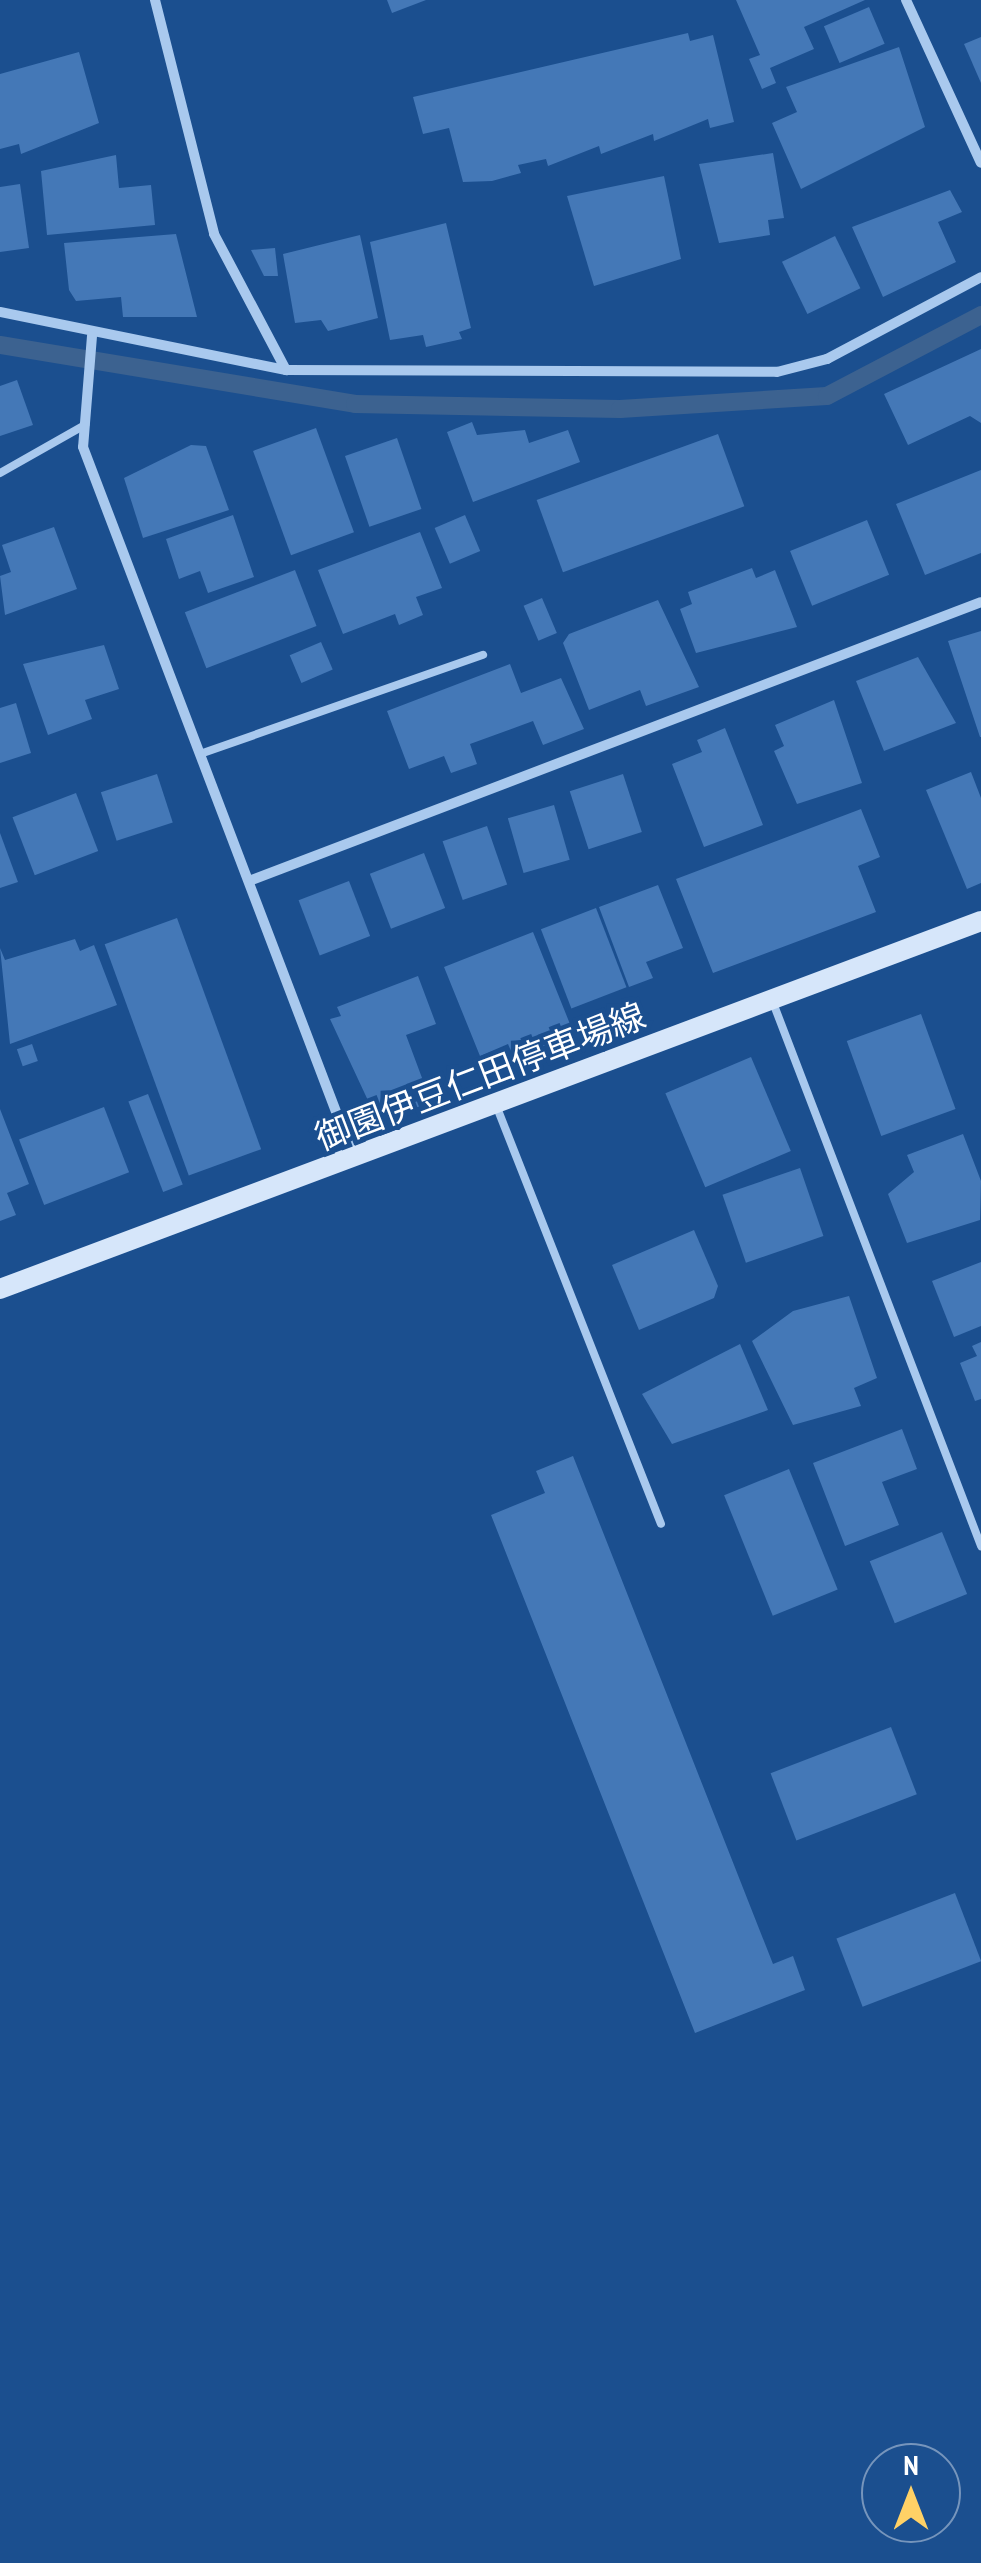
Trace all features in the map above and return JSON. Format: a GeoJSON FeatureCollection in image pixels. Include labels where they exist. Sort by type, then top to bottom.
{"type":"FeatureCollection","features":[{"type":"Feature","properties":{"kind":"main road","name":"御園伊豆仁田停車場線"},"geometry":{"type":"LineString","coordinates":[[0,1289],[981,921]]}},
{"type":"Feature","properties":{"kind":"street"},"geometry":{"type":"LineString","coordinates":[[154,0],[214,234],[286,370]]}},
{"type":"Feature","properties":{"kind":"street"},"geometry":{"type":"LineString","coordinates":[[906,0],[976,137],[981,164]]}},
{"type":"Feature","properties":{"kind":"street"},"geometry":{"type":"LineString","coordinates":[[0,312],[92,336],[286,370],[802,369],[981,277]]}},
{"type":"Feature","properties":{"kind":"street"},"geometry":{"type":"LineString","coordinates":[[92,336],[83,447],[354,1159]]}},
{"type":"Feature","properties":{"kind":"street"},"geometry":{"type":"LineString","coordinates":[[249,881],[981,602]]}},
{"type":"Feature","properties":{"kind":"lane"},"geometry":{"type":"LineString","coordinates":[[0,474],[85,425]]}},
{"type":"Feature","properties":{"kind":"lane"},"geometry":{"type":"LineString","coordinates":[[200,754],[484,655]]}},
{"type":"Feature","properties":{"kind":"lane"},"geometry":{"type":"LineString","coordinates":[[772,1000],[981,1546]]}},
{"type":"Feature","properties":{"kind":"lane"},"geometry":{"type":"LineString","coordinates":[[496,1105],[661,1524]]}},
{"type":"Feature","properties":{"kind":"building"},"geometry":{"type":"Polygon","coordinates":[[[387,0],[426,0],[392,13],[387,0]]]}},
{"type":"Feature","properties":{"kind":"building"},"geometry":{"type":"Polygon","coordinates":[[[736,0],[865,0],[804,27],[814,49],[770,68],[776,83],[762,89],[749,59],[760,55],[736,0]]]}},
{"type":"Feature","properties":{"kind":"building"},"geometry":{"type":"Polygon","coordinates":[[[869,7],[885,44],[840,63],[824,26],[869,7]]]}},
{"type":"Feature","properties":{"kind":"building"},"geometry":{"type":"Polygon","coordinates":[[[688,33],[690,41],[713,35],[734,122],[710,128],[708,119],[654,141],[653,134],[601,154],[599,146],[548,166],[546,159],[518,165],[521,173],[492,181],[463,182],[449,128],[423,134],[413,97],[688,33]]]}},
{"type":"Feature","properties":{"kind":"building"},"geometry":{"type":"Polygon","coordinates":[[[981,37],[981,83],[964,44],[981,37]]]}},
{"type":"Feature","properties":{"kind":"building"},"geometry":{"type":"Polygon","coordinates":[[[899,47],[925,127],[801,189],[772,123],[797,112],[786,87],[899,47]]]}},
{"type":"Feature","properties":{"kind":"building"},"geometry":{"type":"Polygon","coordinates":[[[79,52],[99,123],[21,154],[19,144],[0,149],[0,74],[79,52]]]}},
{"type":"Feature","properties":{"kind":"building"},"geometry":{"type":"Polygon","coordinates":[[[773,153],[784,218],[768,220],[770,235],[719,243],[699,164],[773,153]]]}},
{"type":"Feature","properties":{"kind":"building"},"geometry":{"type":"Polygon","coordinates":[[[116,155],[119,188],[151,185],[155,225],[47,235],[41,171],[116,155]]]}},
{"type":"Feature","properties":{"kind":"building"},"geometry":{"type":"Polygon","coordinates":[[[664,176],[681,259],[594,286],[567,196],[664,176]]]}},
{"type":"Feature","properties":{"kind":"building"},"geometry":{"type":"Polygon","coordinates":[[[20,184],[29,248],[0,252],[0,187],[20,184]]]}},
{"type":"Feature","properties":{"kind":"building"},"geometry":{"type":"Polygon","coordinates":[[[950,190],[962,212],[938,222],[956,262],[883,297],[852,227],[950,190]]]}},
{"type":"Feature","properties":{"kind":"building"},"geometry":{"type":"Polygon","coordinates":[[[446,223],[471,328],[459,332],[462,339],[426,347],[423,335],[390,340],[370,242],[446,223]]]}},
{"type":"Feature","properties":{"kind":"building"},"geometry":{"type":"Polygon","coordinates":[[[176,234],[197,317],[123,317],[121,297],[76,301],[69,290],[64,243],[176,234]]]}},
{"type":"Feature","properties":{"kind":"building"},"geometry":{"type":"Polygon","coordinates":[[[360,235],[378,318],[328,331],[321,320],[295,323],[283,254],[360,235]]]}},
{"type":"Feature","properties":{"kind":"building"},"geometry":{"type":"Polygon","coordinates":[[[835,236],[860,288],[807,314],[782,262],[835,236]]]}},
{"type":"Feature","properties":{"kind":"building"},"geometry":{"type":"Polygon","coordinates":[[[275,248],[278,276],[264,276],[251,250],[275,248]]]}},
{"type":"Feature","properties":{"kind":"building"},"geometry":{"type":"Polygon","coordinates":[[[981,349],[981,423],[970,416],[908,445],[884,394],[981,349]]]}},
{"type":"Feature","properties":{"kind":"building"},"geometry":{"type":"Polygon","coordinates":[[[17,380],[33,425],[0,436],[0,386],[17,380]]]}},
{"type":"Feature","properties":{"kind":"building"},"geometry":{"type":"Polygon","coordinates":[[[472,422],[477,435],[525,430],[529,443],[568,430],[580,462],[473,502],[447,432],[472,422]]]}},
{"type":"Feature","properties":{"kind":"building"},"geometry":{"type":"Polygon","coordinates":[[[316,428],[354,532],[291,555],[253,451],[316,428]]]}},
{"type":"Feature","properties":{"kind":"building"},"geometry":{"type":"Polygon","coordinates":[[[718,434],[744,506],[563,572],[537,500],[718,434]]]}},
{"type":"Feature","properties":{"kind":"building"},"geometry":{"type":"Polygon","coordinates":[[[397,438],[421,509],[369,527],[345,456],[397,438]]]}},
{"type":"Feature","properties":{"kind":"building"},"geometry":{"type":"Polygon","coordinates":[[[191,445],[206,446],[229,510],[143,538],[124,478],[191,445]]]}},
{"type":"Feature","properties":{"kind":"building"},"geometry":{"type":"Polygon","coordinates":[[[981,470],[981,553],[925,575],[896,504],[981,470]]]}},
{"type":"Feature","properties":{"kind":"building"},"geometry":{"type":"Polygon","coordinates":[[[233,515],[254,577],[208,593],[200,571],[179,579],[166,539],[233,515]]]}},
{"type":"Feature","properties":{"kind":"building"},"geometry":{"type":"Polygon","coordinates":[[[465,515],[480,551],[450,564],[435,528],[465,515]]]}},
{"type":"Feature","properties":{"kind":"building"},"geometry":{"type":"Polygon","coordinates":[[[867,520],[889,575],[812,606],[790,551],[867,520]]]}},
{"type":"Feature","properties":{"kind":"building"},"geometry":{"type":"Polygon","coordinates":[[[54,527],[77,589],[5,615],[0,576],[11,572],[2,545],[54,527]]]}},
{"type":"Feature","properties":{"kind":"building"},"geometry":{"type":"Polygon","coordinates":[[[420,532],[442,588],[416,597],[423,615],[399,625],[395,614],[343,634],[318,570],[420,532]]]}},
{"type":"Feature","properties":{"kind":"building"},"geometry":{"type":"Polygon","coordinates":[[[752,568],[756,578],[775,570],[797,627],[696,653],[680,609],[692,604],[688,592],[752,568]]]}},
{"type":"Feature","properties":{"kind":"building"},"geometry":{"type":"Polygon","coordinates":[[[295,570],[317,626],[206,668],[185,612],[295,570]]]}},
{"type":"Feature","properties":{"kind":"building"},"geometry":{"type":"Polygon","coordinates":[[[542,598],[557,633],[538,641],[524,606],[542,598]]]}},
{"type":"Feature","properties":{"kind":"building"},"geometry":{"type":"Polygon","coordinates":[[[658,600],[699,687],[646,706],[640,690],[589,710],[563,643],[569,634],[658,600]]]}},
{"type":"Feature","properties":{"kind":"building"},"geometry":{"type":"Polygon","coordinates":[[[981,631],[981,737],[980,737],[948,641],[981,631]]]}},
{"type":"Feature","properties":{"kind":"building"},"geometry":{"type":"Polygon","coordinates":[[[321,642],[333,670],[301,683],[290,655],[321,642]]]}},
{"type":"Feature","properties":{"kind":"building"},"geometry":{"type":"Polygon","coordinates":[[[104,645],[119,689],[85,700],[92,719],[48,735],[23,664],[104,645]]]}},
{"type":"Feature","properties":{"kind":"building"},"geometry":{"type":"Polygon","coordinates":[[[918,657],[956,723],[884,751],[856,681],[918,657]]]}},
{"type":"Feature","properties":{"kind":"building"},"geometry":{"type":"Polygon","coordinates":[[[510,664],[521,693],[561,678],[584,729],[543,745],[533,721],[470,744],[477,764],[451,773],[444,756],[409,769],[387,711],[510,664]]]}},
{"type":"Feature","properties":{"kind":"building"},"geometry":{"type":"Polygon","coordinates":[[[834,700],[862,783],[797,804],[774,751],[784,746],[775,725],[834,700]]]}},
{"type":"Feature","properties":{"kind":"building"},"geometry":{"type":"Polygon","coordinates":[[[16,703],[31,753],[0,763],[0,708],[16,703]]]}},
{"type":"Feature","properties":{"kind":"building"},"geometry":{"type":"Polygon","coordinates":[[[725,728],[763,825],[704,847],[672,764],[702,752],[697,740],[725,728]]]}},
{"type":"Feature","properties":{"kind":"building"},"geometry":{"type":"Polygon","coordinates":[[[971,772],[981,798],[981,883],[967,889],[926,790],[971,772]]]}},
{"type":"Feature","properties":{"kind":"building"},"geometry":{"type":"Polygon","coordinates":[[[157,774],[173,823],[117,841],[101,792],[157,774]]]}},
{"type":"Feature","properties":{"kind":"building"},"geometry":{"type":"Polygon","coordinates":[[[623,774],[642,832],[589,849],[570,791],[623,774]]]}},
{"type":"Feature","properties":{"kind":"building"},"geometry":{"type":"Polygon","coordinates":[[[76,793],[98,851],[35,875],[13,817],[76,793]]]}},
{"type":"Feature","properties":{"kind":"building"},"geometry":{"type":"Polygon","coordinates":[[[554,805],[570,860],[524,873],[508,818],[554,805]]]}},
{"type":"Feature","properties":{"kind":"building"},"geometry":{"type":"Polygon","coordinates":[[[861,809],[880,857],[858,866],[876,912],[713,973],[676,879],[861,809]]]}},
{"type":"Feature","properties":{"kind":"building"},"geometry":{"type":"Polygon","coordinates":[[[487,826],[507,885],[463,900],[443,841],[487,826]]]}},
{"type":"Feature","properties":{"kind":"building"},"geometry":{"type":"Polygon","coordinates":[[[0,833],[18,882],[0,888],[0,833]]]}},
{"type":"Feature","properties":{"kind":"building"},"geometry":{"type":"Polygon","coordinates":[[[424,853],[445,908],[391,929],[370,874],[424,853]]]}},
{"type":"Feature","properties":{"kind":"building"},"geometry":{"type":"Polygon","coordinates":[[[349,881],[370,936],[320,955],[299,900],[349,881]]]}},
{"type":"Feature","properties":{"kind":"building"},"geometry":{"type":"Polygon","coordinates":[[[658,885],[683,948],[646,962],[653,978],[629,987],[599,907],[658,885]]]}},
{"type":"Feature","properties":{"kind":"building"},"geometry":{"type":"Polygon","coordinates":[[[596,908],[626,987],[571,1008],[541,929],[596,908]]]}},
{"type":"Feature","properties":{"kind":"building"},"geometry":{"type":"Polygon","coordinates":[[[177,918],[261,1149],[189,1175],[105,944],[177,918]]]}},
{"type":"Feature","properties":{"kind":"building"},"geometry":{"type":"Polygon","coordinates":[[[533,932],[574,1034],[514,1058],[508,1044],[480,1056],[444,967],[533,932]]]}},
{"type":"Feature","properties":{"kind":"building"},"geometry":{"type":"Polygon","coordinates":[[[75,939],[80,951],[94,945],[117,1005],[10,1044],[0,948],[5,960],[75,939]]]}},
{"type":"Feature","properties":{"kind":"building"},"geometry":{"type":"Polygon","coordinates":[[[418,976],[436,1024],[406,1035],[431,1102],[378,1122],[330,1019],[341,1016],[337,1007],[418,976]]]}},
{"type":"Feature","properties":{"kind":"building"},"geometry":{"type":"Polygon","coordinates":[[[921,1014],[956,1109],[881,1136],[847,1041],[921,1014]]]}},
{"type":"Feature","properties":{"kind":"building"},"geometry":{"type":"Polygon","coordinates":[[[32,1044],[38,1061],[23,1066],[17,1049],[32,1044]]]}},
{"type":"Feature","properties":{"kind":"building"},"geometry":{"type":"Polygon","coordinates":[[[751,1057],[791,1151],[705,1187],[665,1093],[751,1057]]]}},
{"type":"Feature","properties":{"kind":"building"},"geometry":{"type":"Polygon","coordinates":[[[148,1094],[183,1185],[163,1192],[128,1102],[148,1094]]]}},
{"type":"Feature","properties":{"kind":"building"},"geometry":{"type":"Polygon","coordinates":[[[104,1107],[129,1172],[44,1205],[19,1140],[104,1107]]]}},
{"type":"Feature","properties":{"kind":"building"},"geometry":{"type":"Polygon","coordinates":[[[0,1109],[29,1184],[7,1193],[16,1215],[0,1221],[0,1109]]]}},
{"type":"Feature","properties":{"kind":"building"},"geometry":{"type":"Polygon","coordinates":[[[963,1134],[981,1181],[980,1220],[907,1243],[888,1194],[914,1172],[907,1155],[963,1134]]]}},
{"type":"Feature","properties":{"kind":"building"},"geometry":{"type":"Polygon","coordinates":[[[800,1168],[823,1236],[746,1263],[722,1195],[800,1168]]]}},
{"type":"Feature","properties":{"kind":"building"},"geometry":{"type":"Polygon","coordinates":[[[694,1230],[718,1286],[714,1298],[639,1330],[612,1265],[694,1230]]]}},
{"type":"Feature","properties":{"kind":"building"},"geometry":{"type":"Polygon","coordinates":[[[981,1262],[981,1326],[954,1337],[932,1281],[981,1262]]]}},
{"type":"Feature","properties":{"kind":"building"},"geometry":{"type":"Polygon","coordinates":[[[849,1296],[877,1378],[854,1388],[861,1406],[793,1425],[752,1341],[793,1311],[849,1296]]]}},
{"type":"Feature","properties":{"kind":"building"},"geometry":{"type":"Polygon","coordinates":[[[981,1342],[981,1399],[975,1401],[960,1363],[977,1356],[972,1346],[981,1342]]]}},
{"type":"Feature","properties":{"kind":"building"},"geometry":{"type":"Polygon","coordinates":[[[740,1344],[768,1410],[672,1444],[642,1394],[740,1344]]]}},
{"type":"Feature","properties":{"kind":"building"},"geometry":{"type":"Polygon","coordinates":[[[902,1429],[917,1469],[882,1482],[899,1525],[845,1546],[813,1463],[902,1429]]]}},
{"type":"Feature","properties":{"kind":"building"},"geometry":{"type":"Polygon","coordinates":[[[573,1456],[773,1964],[793,1956],[805,1990],[695,2033],[491,1515],[545,1493],[536,1471],[573,1456]]]}},
{"type":"Feature","properties":{"kind":"building"},"geometry":{"type":"Polygon","coordinates":[[[789,1469],[838,1590],[773,1616],[724,1495],[789,1469]]]}},
{"type":"Feature","properties":{"kind":"building"},"geometry":{"type":"Polygon","coordinates":[[[942,1532],[967,1594],[895,1623],[870,1561],[942,1532]]]}},
{"type":"Feature","properties":{"kind":"building"},"geometry":{"type":"Polygon","coordinates":[[[891,1727],[917,1794],[796,1840],[771,1773],[891,1727]]]}},
{"type":"Feature","properties":{"kind":"building"},"geometry":{"type":"Polygon","coordinates":[[[955,1893],[981,1961],[863,2007],[836,1939],[955,1893]]]}},
{"type":"Feature","properties":{"kind":"waterway"},"geometry":{"type":"LineString","coordinates":[[0,345],[355,404],[620,409],[827,396],[981,315]]}}]}
